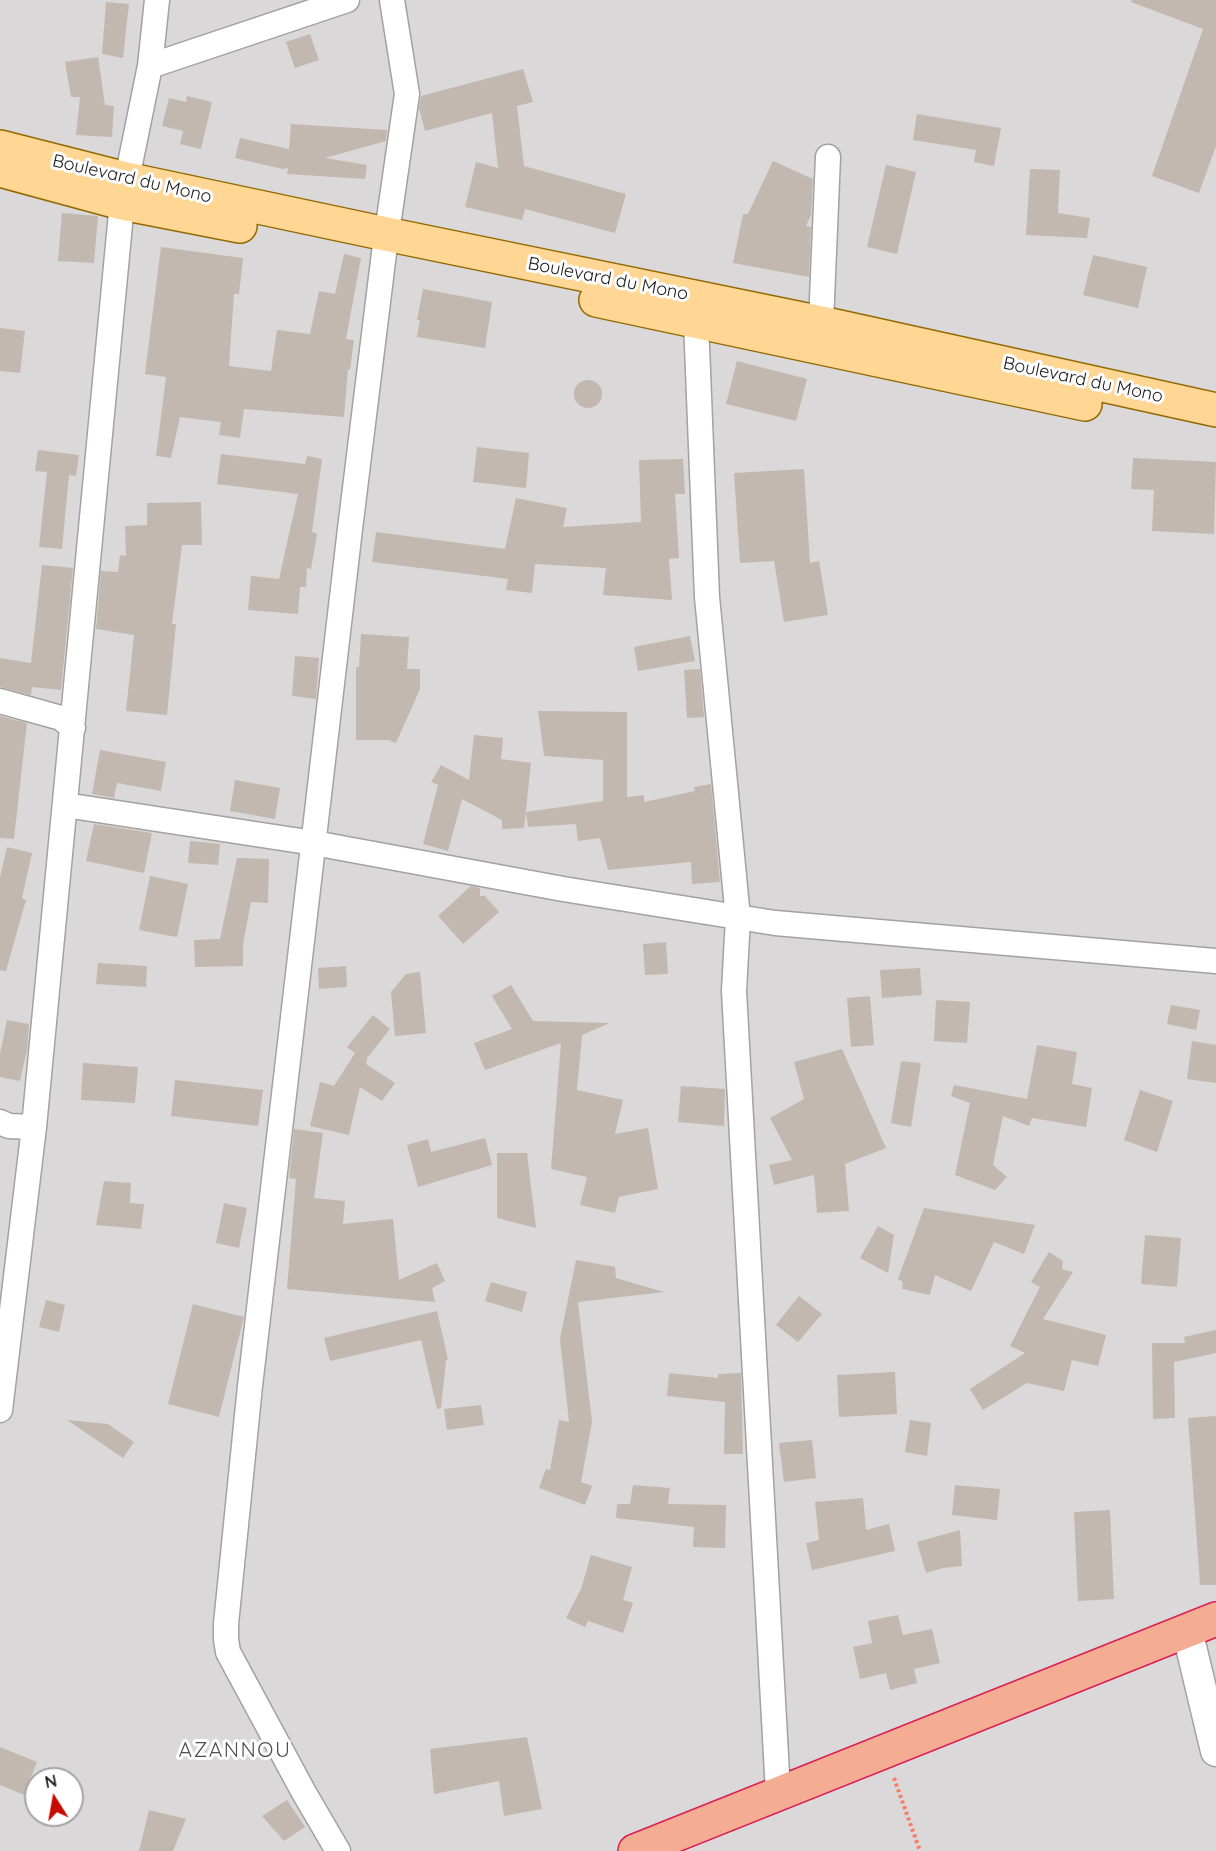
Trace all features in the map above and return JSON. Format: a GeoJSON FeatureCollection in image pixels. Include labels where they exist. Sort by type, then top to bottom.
{"type":"FeatureCollection","features":[{"type":"Feature","properties":{"kind":"highway"},"geometry":{"type":"LineString","coordinates":[[635,1851],[1201,1624]]}},
{"type":"Feature","properties":{"kind":"main road","name":"Boulevard du Mono"},"geometry":{"type":"LineString","coordinates":[[0,147],[124,191]]}},
{"type":"Feature","properties":{"kind":"main road","name":"Boulevard du Mono"},"geometry":{"type":"LineString","coordinates":[[0,170],[124,191],[819,335],[1216,410]]}},
{"type":"Feature","properties":{"kind":"main road","name":"Boulevard du Mono"},"geometry":{"type":"LineString","coordinates":[[385,244],[696,321],[819,335],[1216,433]]}},
{"type":"Feature","properties":{"kind":"street"},"geometry":{"type":"LineString","coordinates":[[0,1410],[34,1127],[124,191],[150,66],[157,0]]}},
{"type":"Feature","properties":{"kind":"street"},"geometry":{"type":"LineString","coordinates":[[150,66],[347,0]]}},
{"type":"Feature","properties":{"kind":"street"},"geometry":{"type":"LineString","coordinates":[[339,1851],[303,1791],[228,1652],[225,1639],[250,1386],[385,244],[407,94],[392,0]]}},
{"type":"Feature","properties":{"kind":"street"},"geometry":{"type":"LineString","coordinates":[[819,335],[828,158]]}},
{"type":"Feature","properties":{"kind":"street"},"geometry":{"type":"LineString","coordinates":[[696,321],[707,597],[738,918],[734,991],[778,1792]]}},
{"type":"Feature","properties":{"kind":"street"},"geometry":{"type":"LineString","coordinates":[[0,701],[61,718],[73,728]]}},
{"type":"Feature","properties":{"kind":"street"},"geometry":{"type":"LineString","coordinates":[[65,805],[314,843],[563,889],[738,918],[1216,962]]}},
{"type":"Feature","properties":{"kind":"street"},"geometry":{"type":"LineString","coordinates":[[0,1122],[9,1126],[34,1127]]}},
{"type":"Feature","properties":{"kind":"street"},"geometry":{"type":"LineString","coordinates":[[1201,1624],[1216,1751]]}},
{"type":"Feature","properties":{"kind":"path"},"geometry":{"type":"LineString","coordinates":[[884,1750],[920,1851]]}},
{"type":"Feature","properties":{"kind":"shaded area"},"geometry":{"type":"Polygon","coordinates":[[[0,0],[1216,0],[1216,1851],[0,1851],[0,0]]]}},
{"type":"Feature","properties":{"kind":"building"},"geometry":{"type":"Polygon","coordinates":[[[1132,0],[1216,0],[1216,146],[1199,193],[1152,176],[1203,29],[1131,2],[1132,0]]]}},
{"type":"Feature","properties":{"kind":"building"},"geometry":{"type":"Polygon","coordinates":[[[106,2],[129,4],[123,58],[102,54],[106,2]]]}},
{"type":"Feature","properties":{"kind":"building"},"geometry":{"type":"Polygon","coordinates":[[[310,34],[319,60],[295,68],[286,42],[310,34]]]}},
{"type":"Feature","properties":{"kind":"building"},"geometry":{"type":"Polygon","coordinates":[[[98,57],[105,105],[114,106],[112,137],[76,135],[80,97],[71,97],[65,62],[98,57]]]}},
{"type":"Feature","properties":{"kind":"building"},"geometry":{"type":"Polygon","coordinates":[[[523,69],[533,102],[517,106],[524,166],[626,194],[615,233],[525,209],[522,220],[465,207],[476,162],[498,168],[492,113],[425,131],[419,108],[421,96],[523,69]]]}},
{"type":"Feature","properties":{"kind":"building"},"geometry":{"type":"Polygon","coordinates":[[[187,96],[212,102],[201,149],[180,144],[183,131],[162,126],[169,98],[186,102],[187,96]]]}},
{"type":"Feature","properties":{"kind":"building"},"geometry":{"type":"Polygon","coordinates":[[[917,114],[1001,128],[994,166],[974,162],[976,150],[913,140],[917,114]]]}},
{"type":"Feature","properties":{"kind":"building"},"geometry":{"type":"Polygon","coordinates":[[[291,124],[387,130],[386,141],[325,158],[367,165],[365,179],[287,174],[288,168],[283,169],[235,158],[240,138],[289,149],[291,124]]]}},
{"type":"Feature","properties":{"kind":"building"},"geometry":{"type":"Polygon","coordinates":[[[773,161],[813,179],[811,215],[806,226],[811,227],[809,277],[733,263],[743,214],[748,214],[773,161]]]}},
{"type":"Feature","properties":{"kind":"building"},"geometry":{"type":"Polygon","coordinates":[[[886,165],[916,172],[897,254],[867,247],[886,165]]]}},
{"type":"Feature","properties":{"kind":"building"},"geometry":{"type":"Polygon","coordinates":[[[1030,169],[1060,170],[1058,213],[1090,218],[1087,238],[1026,235],[1030,169]]]}},
{"type":"Feature","properties":{"kind":"building"},"geometry":{"type":"Polygon","coordinates":[[[62,213],[98,216],[94,263],[58,261],[62,213]]]}},
{"type":"Feature","properties":{"kind":"building"},"geometry":{"type":"Polygon","coordinates":[[[161,247],[243,258],[239,294],[234,294],[229,366],[271,371],[277,330],[310,334],[319,291],[335,294],[344,254],[361,258],[346,339],[354,340],[350,370],[348,369],[344,417],[244,409],[240,438],[219,435],[221,422],[180,417],[171,458],[156,456],[166,377],[145,374],[161,247]]]}},
{"type":"Feature","properties":{"kind":"building"},"geometry":{"type":"Polygon","coordinates":[[[1093,255],[1147,267],[1138,308],[1083,295],[1093,255]]]}},
{"type":"Feature","properties":{"kind":"building"},"geometry":{"type":"Polygon","coordinates":[[[423,289],[492,302],[485,348],[417,337],[420,320],[417,320],[423,289]]]}},
{"type":"Feature","properties":{"kind":"building"},"geometry":{"type":"Polygon","coordinates":[[[0,328],[25,331],[20,373],[0,371],[0,328]]]}},
{"type":"Feature","properties":{"kind":"building"},"geometry":{"type":"Polygon","coordinates":[[[737,361],[807,379],[796,421],[726,404],[737,361]]]}},
{"type":"Feature","properties":{"kind":"building"},"geometry":{"type":"Polygon","coordinates":[[[588,380],[598,384],[602,394],[598,404],[588,408],[578,404],[574,394],[578,384],[588,380]]]}},
{"type":"Feature","properties":{"kind":"building"},"geometry":{"type":"Polygon","coordinates":[[[477,447],[529,453],[526,488],[473,482],[477,447]]]}},
{"type":"Feature","properties":{"kind":"building"},"geometry":{"type":"Polygon","coordinates":[[[38,450],[79,455],[76,476],[69,475],[62,549],[39,547],[47,472],[35,471],[38,450]]]}},
{"type":"Feature","properties":{"kind":"building"},"geometry":{"type":"Polygon","coordinates":[[[221,454],[305,464],[307,456],[322,459],[312,532],[317,534],[311,569],[307,568],[306,587],[300,587],[298,614],[248,610],[251,576],[279,579],[298,494],[217,484],[221,454]]]}},
{"type":"Feature","properties":{"kind":"building"},"geometry":{"type":"Polygon","coordinates":[[[1133,458],[1216,462],[1214,534],[1152,531],[1154,490],[1131,489],[1133,458]]]}},
{"type":"Feature","properties":{"kind":"building"},"geometry":{"type":"Polygon","coordinates":[[[683,459],[685,494],[675,494],[679,558],[669,559],[672,600],[603,595],[606,568],[535,564],[532,593],[506,590],[508,579],[372,562],[376,532],[505,549],[516,498],[567,508],[563,527],[641,522],[639,460],[683,459]]]}},
{"type":"Feature","properties":{"kind":"building"},"geometry":{"type":"Polygon","coordinates":[[[804,469],[810,563],[819,561],[828,615],[784,622],[774,561],[740,563],[734,473],[804,469]]]}},
{"type":"Feature","properties":{"kind":"building"},"geometry":{"type":"Polygon","coordinates":[[[201,502],[202,545],[182,545],[172,624],[176,624],[167,715],[126,711],[134,635],[96,629],[101,571],[118,572],[120,555],[126,556],[125,526],[147,525],[147,503],[201,502]]]}},
{"type":"Feature","properties":{"kind":"building"},"geometry":{"type":"Polygon","coordinates":[[[42,565],[73,568],[61,690],[32,687],[31,695],[0,687],[0,658],[31,663],[42,565]]]}},
{"type":"Feature","properties":{"kind":"building"},"geometry":{"type":"Polygon","coordinates":[[[361,634],[409,637],[407,669],[420,669],[420,689],[396,743],[388,740],[356,740],[356,667],[359,667],[361,634]]]}},
{"type":"Feature","properties":{"kind":"building"},"geometry":{"type":"Polygon","coordinates":[[[690,636],[695,661],[638,671],[634,647],[690,636]]]}},
{"type":"Feature","properties":{"kind":"building"},"geometry":{"type":"Polygon","coordinates":[[[295,656],[319,658],[316,699],[292,696],[295,656]]]}},
{"type":"Feature","properties":{"kind":"building"},"geometry":{"type":"Polygon","coordinates":[[[700,669],[704,717],[687,718],[684,670],[700,669]]]}},
{"type":"Feature","properties":{"kind":"building"},"geometry":{"type":"Polygon","coordinates":[[[538,711],[627,712],[627,797],[644,795],[644,802],[695,791],[694,787],[711,784],[720,882],[692,884],[691,862],[608,870],[600,838],[578,841],[576,824],[528,827],[526,812],[603,801],[603,760],[544,756],[538,711]]]}},
{"type":"Feature","properties":{"kind":"building"},"geometry":{"type":"Polygon","coordinates":[[[0,716],[27,723],[14,839],[0,838],[0,716]]]}},
{"type":"Feature","properties":{"kind":"building"},"geometry":{"type":"Polygon","coordinates":[[[474,735],[503,738],[501,759],[531,763],[524,828],[502,829],[502,820],[462,799],[448,851],[423,844],[438,785],[431,782],[441,765],[469,780],[474,735]]]}},
{"type":"Feature","properties":{"kind":"building"},"geometry":{"type":"Polygon","coordinates":[[[100,750],[166,762],[161,791],[117,783],[114,798],[92,794],[100,750]]]}},
{"type":"Feature","properties":{"kind":"building"},"geometry":{"type":"Polygon","coordinates":[[[235,780],[280,788],[275,819],[230,811],[235,780]]]}},
{"type":"Feature","properties":{"kind":"building"},"geometry":{"type":"Polygon","coordinates":[[[94,824],[152,833],[144,873],[86,861],[94,824]]]}},
{"type":"Feature","properties":{"kind":"building"},"geometry":{"type":"Polygon","coordinates":[[[190,841],[220,844],[218,865],[188,863],[190,841]]]}},
{"type":"Feature","properties":{"kind":"building"},"geometry":{"type":"Polygon","coordinates":[[[7,847],[32,853],[22,898],[26,900],[6,971],[0,970],[0,877],[7,847]]]}},
{"type":"Feature","properties":{"kind":"building"},"geometry":{"type":"Polygon","coordinates":[[[237,858],[269,859],[268,903],[251,902],[243,944],[243,966],[195,967],[194,940],[220,939],[237,858]]]}},
{"type":"Feature","properties":{"kind":"building"},"geometry":{"type":"Polygon","coordinates":[[[150,876],[188,884],[177,937],[139,930],[150,876]]]}},
{"type":"Feature","properties":{"kind":"building"},"geometry":{"type":"Polygon","coordinates":[[[471,886],[480,888],[480,896],[485,896],[499,912],[463,944],[438,916],[471,886]]]}},
{"type":"Feature","properties":{"kind":"building"},"geometry":{"type":"Polygon","coordinates":[[[666,942],[668,974],[645,975],[643,944],[666,942]]]}},
{"type":"Feature","properties":{"kind":"building"},"geometry":{"type":"Polygon","coordinates":[[[98,963],[147,966],[146,987],[96,984],[98,963]]]}},
{"type":"Feature","properties":{"kind":"building"},"geometry":{"type":"Polygon","coordinates":[[[346,966],[347,987],[319,989],[318,968],[346,966]]]}},
{"type":"Feature","properties":{"kind":"building"},"geometry":{"type":"Polygon","coordinates":[[[920,968],[922,995],[882,998],[880,970],[920,968]]]}},
{"type":"Feature","properties":{"kind":"building"},"geometry":{"type":"Polygon","coordinates":[[[420,972],[426,1033],[395,1036],[391,992],[406,974],[420,972]]]}},
{"type":"Feature","properties":{"kind":"building"},"geometry":{"type":"Polygon","coordinates":[[[511,985],[533,1021],[610,1023],[582,1035],[577,1090],[623,1100],[615,1134],[648,1128],[658,1189],[619,1197],[615,1213],[580,1205],[587,1177],[551,1169],[561,1043],[485,1070],[474,1043],[512,1029],[492,996],[511,985]]]}},
{"type":"Feature","properties":{"kind":"building"},"geometry":{"type":"Polygon","coordinates":[[[870,996],[874,1045],[851,1047],[847,998],[870,996]]]}},
{"type":"Feature","properties":{"kind":"building"},"geometry":{"type":"Polygon","coordinates":[[[936,1000],[970,1002],[967,1043],[934,1041],[936,1000]]]}},
{"type":"Feature","properties":{"kind":"building"},"geometry":{"type":"Polygon","coordinates":[[[1171,1005],[1200,1010],[1196,1030],[1167,1024],[1171,1005]]]}},
{"type":"Feature","properties":{"kind":"building"},"geometry":{"type":"Polygon","coordinates":[[[373,1015],[390,1029],[367,1058],[366,1064],[395,1083],[382,1101],[360,1087],[349,1135],[310,1126],[320,1082],[334,1086],[355,1053],[347,1047],[373,1015]]]}},
{"type":"Feature","properties":{"kind":"building"},"geometry":{"type":"Polygon","coordinates":[[[7,1020],[29,1024],[27,1050],[20,1081],[0,1077],[0,1054],[7,1020]]]}},
{"type":"Feature","properties":{"kind":"building"},"geometry":{"type":"Polygon","coordinates":[[[1192,1041],[1216,1045],[1216,1083],[1187,1079],[1192,1041]]]}},
{"type":"Feature","properties":{"kind":"building"},"geometry":{"type":"Polygon","coordinates":[[[1037,1045],[1077,1052],[1072,1084],[1092,1088],[1086,1127],[1032,1118],[1029,1126],[1003,1116],[993,1165],[1007,1177],[995,1190],[955,1175],[970,1103],[951,1096],[954,1085],[1027,1099],[1037,1045]]]}},
{"type":"Feature","properties":{"kind":"building"},"geometry":{"type":"Polygon","coordinates":[[[842,1049],[886,1148],[845,1164],[849,1211],[817,1213],[814,1175],[774,1185],[769,1165],[792,1160],[770,1118],[804,1099],[794,1062],[842,1049]]]}},
{"type":"Feature","properties":{"kind":"building"},"geometry":{"type":"Polygon","coordinates":[[[901,1061],[921,1063],[911,1127],[891,1123],[901,1061]]]}},
{"type":"Feature","properties":{"kind":"building"},"geometry":{"type":"Polygon","coordinates":[[[83,1063],[138,1067],[135,1103],[81,1100],[83,1063]]]}},
{"type":"Feature","properties":{"kind":"building"},"geometry":{"type":"Polygon","coordinates":[[[175,1080],[263,1090],[258,1126],[171,1116],[175,1080]]]}},
{"type":"Feature","properties":{"kind":"building"},"geometry":{"type":"Polygon","coordinates":[[[681,1086],[725,1089],[724,1126],[678,1122],[681,1086]]]}},
{"type":"Feature","properties":{"kind":"building"},"geometry":{"type":"Polygon","coordinates":[[[1140,1090],[1173,1101],[1157,1152],[1124,1140],[1140,1090]]]}},
{"type":"Feature","properties":{"kind":"building"},"geometry":{"type":"Polygon","coordinates":[[[294,1129],[323,1133],[314,1198],[345,1201],[343,1224],[393,1219],[399,1280],[437,1263],[445,1281],[432,1288],[435,1302],[287,1289],[296,1179],[289,1178],[294,1129]]]}},
{"type":"Feature","properties":{"kind":"building"},"geometry":{"type":"Polygon","coordinates":[[[485,1138],[492,1165],[418,1187],[407,1145],[428,1139],[431,1152],[485,1138]]]}},
{"type":"Feature","properties":{"kind":"building"},"geometry":{"type":"Polygon","coordinates":[[[497,1153],[527,1153],[536,1228],[497,1218],[497,1153]]]}},
{"type":"Feature","properties":{"kind":"building"},"geometry":{"type":"Polygon","coordinates":[[[104,1181],[131,1183],[130,1203],[144,1204],[141,1229],[96,1225],[104,1181]]]}},
{"type":"Feature","properties":{"kind":"building"},"geometry":{"type":"Polygon","coordinates":[[[224,1203],[247,1208],[239,1248],[216,1243],[224,1203]]]}},
{"type":"Feature","properties":{"kind":"building"},"geometry":{"type":"Polygon","coordinates":[[[924,1208],[1035,1225],[1024,1254],[994,1242],[971,1291],[935,1275],[930,1295],[902,1289],[903,1282],[898,1279],[924,1208]]]}},
{"type":"Feature","properties":{"kind":"building"},"geometry":{"type":"Polygon","coordinates":[[[878,1226],[894,1235],[888,1273],[860,1258],[878,1226]]]}},
{"type":"Feature","properties":{"kind":"building"},"geometry":{"type":"Polygon","coordinates":[[[1145,1235],[1181,1238],[1177,1287],[1141,1284],[1145,1235]]]}},
{"type":"Feature","properties":{"kind":"building"},"geometry":{"type":"Polygon","coordinates":[[[1049,1252],[1063,1261],[1062,1269],[1073,1272],[1043,1319],[1106,1335],[1098,1366],[1072,1360],[1064,1391],[1027,1383],[983,1410],[970,1389],[1025,1353],[1010,1346],[1040,1287],[1031,1282],[1049,1252]]]}},
{"type":"Feature","properties":{"kind":"building"},"geometry":{"type":"Polygon","coordinates":[[[576,1260],[615,1267],[616,1278],[664,1292],[578,1302],[592,1422],[581,1482],[592,1486],[585,1505],[539,1488],[546,1469],[550,1470],[559,1420],[569,1422],[560,1339],[576,1260]]]}},
{"type":"Feature","properties":{"kind":"building"},"geometry":{"type":"Polygon","coordinates":[[[491,1282],[527,1292],[522,1312],[485,1301],[491,1282]]]}},
{"type":"Feature","properties":{"kind":"building"},"geometry":{"type":"Polygon","coordinates":[[[799,1296],[822,1314],[798,1342],[776,1325],[799,1296]]]}},
{"type":"Feature","properties":{"kind":"building"},"geometry":{"type":"Polygon","coordinates":[[[46,1300],[65,1305],[59,1332],[39,1327],[46,1300]]]}},
{"type":"Feature","properties":{"kind":"building"},"geometry":{"type":"Polygon","coordinates":[[[193,1304],[244,1317],[219,1417],[168,1404],[193,1304]]]}},
{"type":"Feature","properties":{"kind":"building"},"geometry":{"type":"Polygon","coordinates":[[[437,1311],[448,1359],[446,1360],[441,1408],[437,1409],[421,1340],[330,1361],[324,1338],[437,1311]]]}},
{"type":"Feature","properties":{"kind":"building"},"geometry":{"type":"Polygon","coordinates":[[[1216,1330],[1216,1353],[1174,1362],[1175,1418],[1153,1419],[1152,1343],[1185,1343],[1184,1337],[1216,1330]]]}},
{"type":"Feature","properties":{"kind":"building"},"geometry":{"type":"Polygon","coordinates":[[[895,1372],[897,1414],[839,1417],[837,1375],[895,1372]]]}},
{"type":"Feature","properties":{"kind":"building"},"geometry":{"type":"Polygon","coordinates":[[[669,1373],[718,1378],[718,1374],[741,1373],[743,1454],[724,1454],[725,1402],[667,1396],[669,1373]]]}},
{"type":"Feature","properties":{"kind":"building"},"geometry":{"type":"Polygon","coordinates":[[[481,1405],[484,1425],[447,1430],[444,1409],[481,1405]]]}},
{"type":"Feature","properties":{"kind":"building"},"geometry":{"type":"Polygon","coordinates":[[[1216,1416],[1216,1585],[1200,1585],[1188,1418],[1216,1416]]]}},
{"type":"Feature","properties":{"kind":"building"},"geometry":{"type":"Polygon","coordinates":[[[67,1420],[108,1424],[134,1442],[123,1458],[67,1420]]]}},
{"type":"Feature","properties":{"kind":"building"},"geometry":{"type":"Polygon","coordinates":[[[910,1420],[931,1423],[927,1456],[905,1452],[910,1420]]]}},
{"type":"Feature","properties":{"kind":"building"},"geometry":{"type":"Polygon","coordinates":[[[812,1440],[816,1478],[784,1482],[779,1443],[812,1440]]]}},
{"type":"Feature","properties":{"kind":"building"},"geometry":{"type":"Polygon","coordinates":[[[633,1485],[670,1488],[668,1504],[726,1505],[725,1548],[693,1547],[694,1527],[616,1518],[617,1504],[630,1504],[633,1485]]]}},
{"type":"Feature","properties":{"kind":"building"},"geometry":{"type":"Polygon","coordinates":[[[955,1485],[1000,1489],[997,1520],[952,1515],[955,1485]]]}},
{"type":"Feature","properties":{"kind":"building"},"geometry":{"type":"Polygon","coordinates":[[[863,1498],[866,1530],[889,1524],[895,1551],[812,1570],[806,1543],[819,1540],[815,1502],[863,1498]]]}},
{"type":"Feature","properties":{"kind":"building"},"geometry":{"type":"Polygon","coordinates":[[[1110,1510],[1114,1599],[1078,1601],[1074,1512],[1110,1510]]]}},
{"type":"Feature","properties":{"kind":"building"},"geometry":{"type":"Polygon","coordinates":[[[960,1530],[962,1566],[926,1573],[917,1542],[960,1530]]]}},
{"type":"Feature","properties":{"kind":"building"},"geometry":{"type":"Polygon","coordinates":[[[591,1555],[632,1567],[623,1600],[633,1603],[623,1633],[588,1621],[585,1627],[566,1618],[581,1589],[591,1555]]]}},
{"type":"Feature","properties":{"kind":"building"},"geometry":{"type":"Polygon","coordinates":[[[898,1615],[903,1635],[932,1629],[940,1663],[914,1669],[917,1683],[890,1690],[886,1673],[860,1679],[853,1647],[872,1643],[868,1621],[898,1615]]]}},
{"type":"Feature","properties":{"kind":"building"},"geometry":{"type":"Polygon","coordinates":[[[527,1737],[542,1809],[504,1816],[499,1781],[434,1794],[430,1749],[527,1737]]]}},
{"type":"Feature","properties":{"kind":"building"},"geometry":{"type":"Polygon","coordinates":[[[0,1747],[37,1762],[35,1767],[24,1767],[24,1795],[0,1785],[0,1747]]]}},
{"type":"Feature","properties":{"kind":"building"},"geometry":{"type":"Polygon","coordinates":[[[287,1800],[305,1827],[284,1841],[262,1816],[287,1800]]]}},
{"type":"Feature","properties":{"kind":"building"},"geometry":{"type":"Polygon","coordinates":[[[149,1810],[186,1819],[173,1851],[139,1851],[149,1810]]]}},
{"type":"Feature","properties":{"kind":"district","name":"AZANNOU"},"geometry":{"type":"Point","coordinates":[235,1751]}}]}
